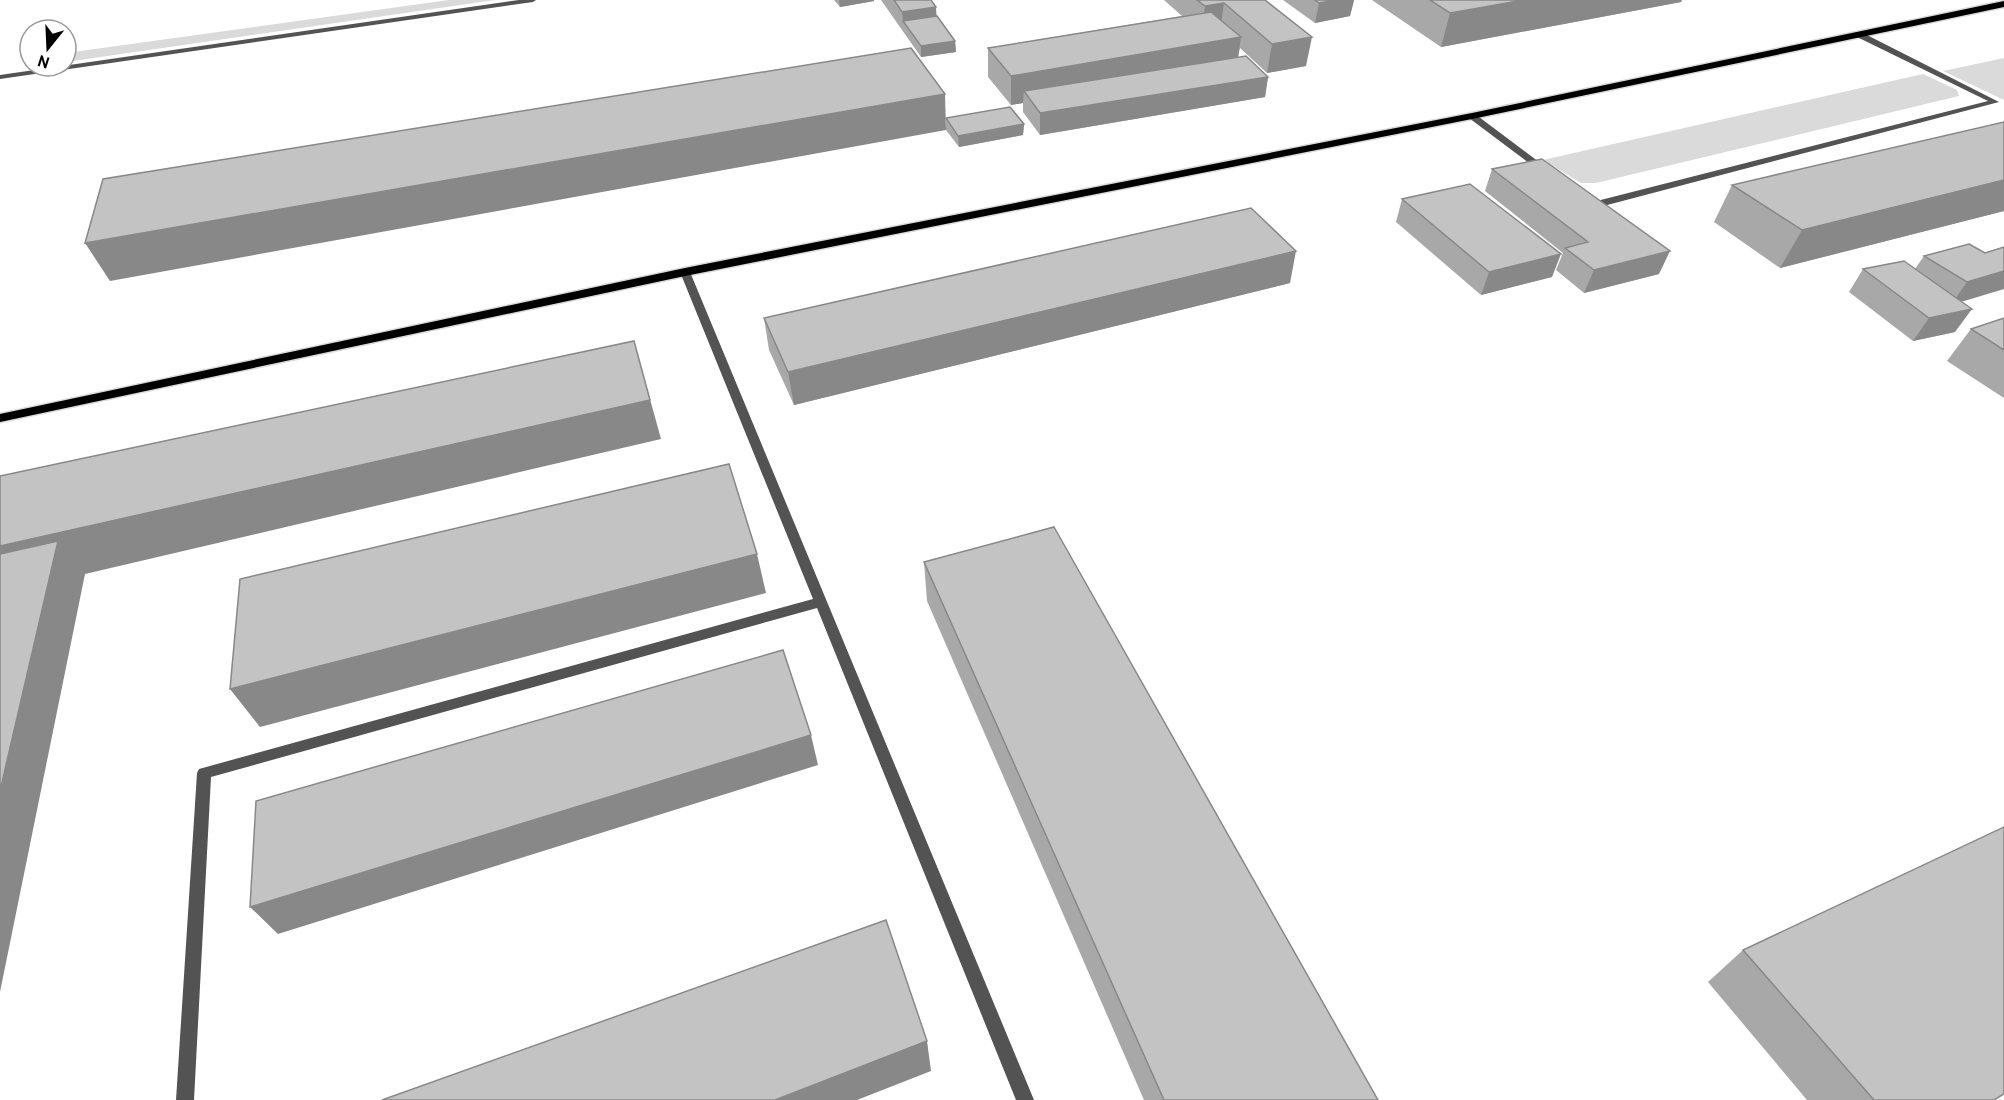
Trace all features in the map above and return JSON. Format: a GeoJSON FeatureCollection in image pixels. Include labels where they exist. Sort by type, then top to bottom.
{"type":"FeatureCollection","features":[{"type":"Feature","properties":{"kind":"main road"},"geometry":{"type":"LineString","coordinates":[[0,418],[685,272],[1472,116],[2004,4]]}},
{"type":"Feature","properties":{"kind":"street"},"geometry":{"type":"LineString","coordinates":[[0,77],[533,0]]}},
{"type":"Feature","properties":{"kind":"street"},"geometry":{"type":"LineString","coordinates":[[1582,199],[1592,206],[1995,102],[1860,35]]}},
{"type":"Feature","properties":{"kind":"street"},"geometry":{"type":"LineString","coordinates":[[1472,116],[1555,178]]}},
{"type":"Feature","properties":{"kind":"street"},"geometry":{"type":"LineString","coordinates":[[685,272],[1026,1100]]}},
{"type":"Feature","properties":{"kind":"street"},"geometry":{"type":"LineString","coordinates":[[185,1100],[204,773],[820,602]]}},
{"type":"Feature","properties":{"kind":"shaded area"},"geometry":{"type":"Polygon","coordinates":[[[449,0],[495,0],[78,60],[78,51],[449,0]]]}},
{"type":"Feature","properties":{"kind":"shaded area"},"geometry":{"type":"Polygon","coordinates":[[[2004,58],[2004,100],[1943,71],[2004,58]]]}},
{"type":"Feature","properties":{"kind":"shaded area"},"geometry":{"type":"Polygon","coordinates":[[[1923,74],[1957,90],[1959,96],[1596,183],[1581,183],[1543,160],[1923,74]]]}},
{"type":"Feature","properties":{"kind":"building"},"geometry":{"type":"Polygon","coordinates":[[[894,0],[931,0],[936,7],[902,12],[894,0]]]}},
{"type":"Feature","properties":{"kind":"building"},"geometry":{"type":"Polygon","coordinates":[[[1197,0],[1265,0],[1312,37],[1272,44],[1224,3],[1205,6],[1197,0]]]}},
{"type":"Feature","properties":{"kind":"building"},"geometry":{"type":"Polygon","coordinates":[[[1315,0],[1336,0],[1319,3],[1315,0]]]}},
{"type":"Feature","properties":{"kind":"building"},"geometry":{"type":"Polygon","coordinates":[[[1430,0],[1524,0],[1450,13],[1430,0]]]}},
{"type":"Feature","properties":{"kind":"building"},"geometry":{"type":"Polygon","coordinates":[[[1211,12],[1241,37],[1011,76],[988,48],[1211,12]]]}},
{"type":"Feature","properties":{"kind":"building"},"geometry":{"type":"Polygon","coordinates":[[[937,16],[955,41],[921,46],[903,21],[937,16]]]}},
{"type":"Feature","properties":{"kind":"building"},"geometry":{"type":"Polygon","coordinates":[[[911,48],[945,94],[85,243],[103,179],[911,48]]]}},
{"type":"Feature","properties":{"kind":"building"},"geometry":{"type":"Polygon","coordinates":[[[1246,56],[1268,77],[1040,113],[1024,91],[1246,56]]]}},
{"type":"Feature","properties":{"kind":"building"},"geometry":{"type":"Polygon","coordinates":[[[1010,107],[1024,124],[958,136],[946,118],[1010,107]]]}},
{"type":"Feature","properties":{"kind":"building"},"geometry":{"type":"Polygon","coordinates":[[[2004,122],[2004,180],[1802,230],[1732,185],[2004,122]]]}},
{"type":"Feature","properties":{"kind":"building"},"geometry":{"type":"Polygon","coordinates":[[[1542,159],[1670,251],[1594,270],[1565,248],[1588,242],[1492,169],[1542,159]]]}},
{"type":"Feature","properties":{"kind":"building"},"geometry":{"type":"Polygon","coordinates":[[[1470,184],[1561,254],[1489,272],[1402,199],[1470,184]]]}},
{"type":"Feature","properties":{"kind":"building"},"geometry":{"type":"Polygon","coordinates":[[[1251,208],[1296,251],[788,372],[764,318],[1251,208]]]}},
{"type":"Feature","properties":{"kind":"building"},"geometry":{"type":"Polygon","coordinates":[[[1969,244],[1985,253],[2004,247],[2004,271],[1967,282],[1924,256],[1969,244]]]}},
{"type":"Feature","properties":{"kind":"building"},"geometry":{"type":"Polygon","coordinates":[[[1904,261],[1972,309],[1929,318],[1863,269],[1904,261]]]}},
{"type":"Feature","properties":{"kind":"building"},"geometry":{"type":"Polygon","coordinates":[[[2004,318],[2004,350],[1971,329],[2004,318]]]}},
{"type":"Feature","properties":{"kind":"building"},"geometry":{"type":"Polygon","coordinates":[[[634,341],[650,400],[0,546],[0,476],[634,341]]]}},
{"type":"Feature","properties":{"kind":"building"},"geometry":{"type":"Polygon","coordinates":[[[729,464],[757,554],[230,689],[240,579],[729,464]]]}},
{"type":"Feature","properties":{"kind":"building"},"geometry":{"type":"Polygon","coordinates":[[[1054,527],[1378,1100],[1164,1100],[924,562],[1054,527]]]}},
{"type":"Feature","properties":{"kind":"building"},"geometry":{"type":"Polygon","coordinates":[[[58,541],[0,791],[0,554],[58,541]]]}},
{"type":"Feature","properties":{"kind":"building"},"geometry":{"type":"Polygon","coordinates":[[[783,650],[811,735],[250,907],[256,801],[783,650]]]}},
{"type":"Feature","properties":{"kind":"building"},"geometry":{"type":"Polygon","coordinates":[[[2004,827],[2004,1094],[1994,1100],[1874,1100],[1743,950],[2004,827]]]}},
{"type":"Feature","properties":{"kind":"building"},"geometry":{"type":"Polygon","coordinates":[[[886,920],[927,1041],[775,1100],[382,1100],[886,920]]]}}]}
